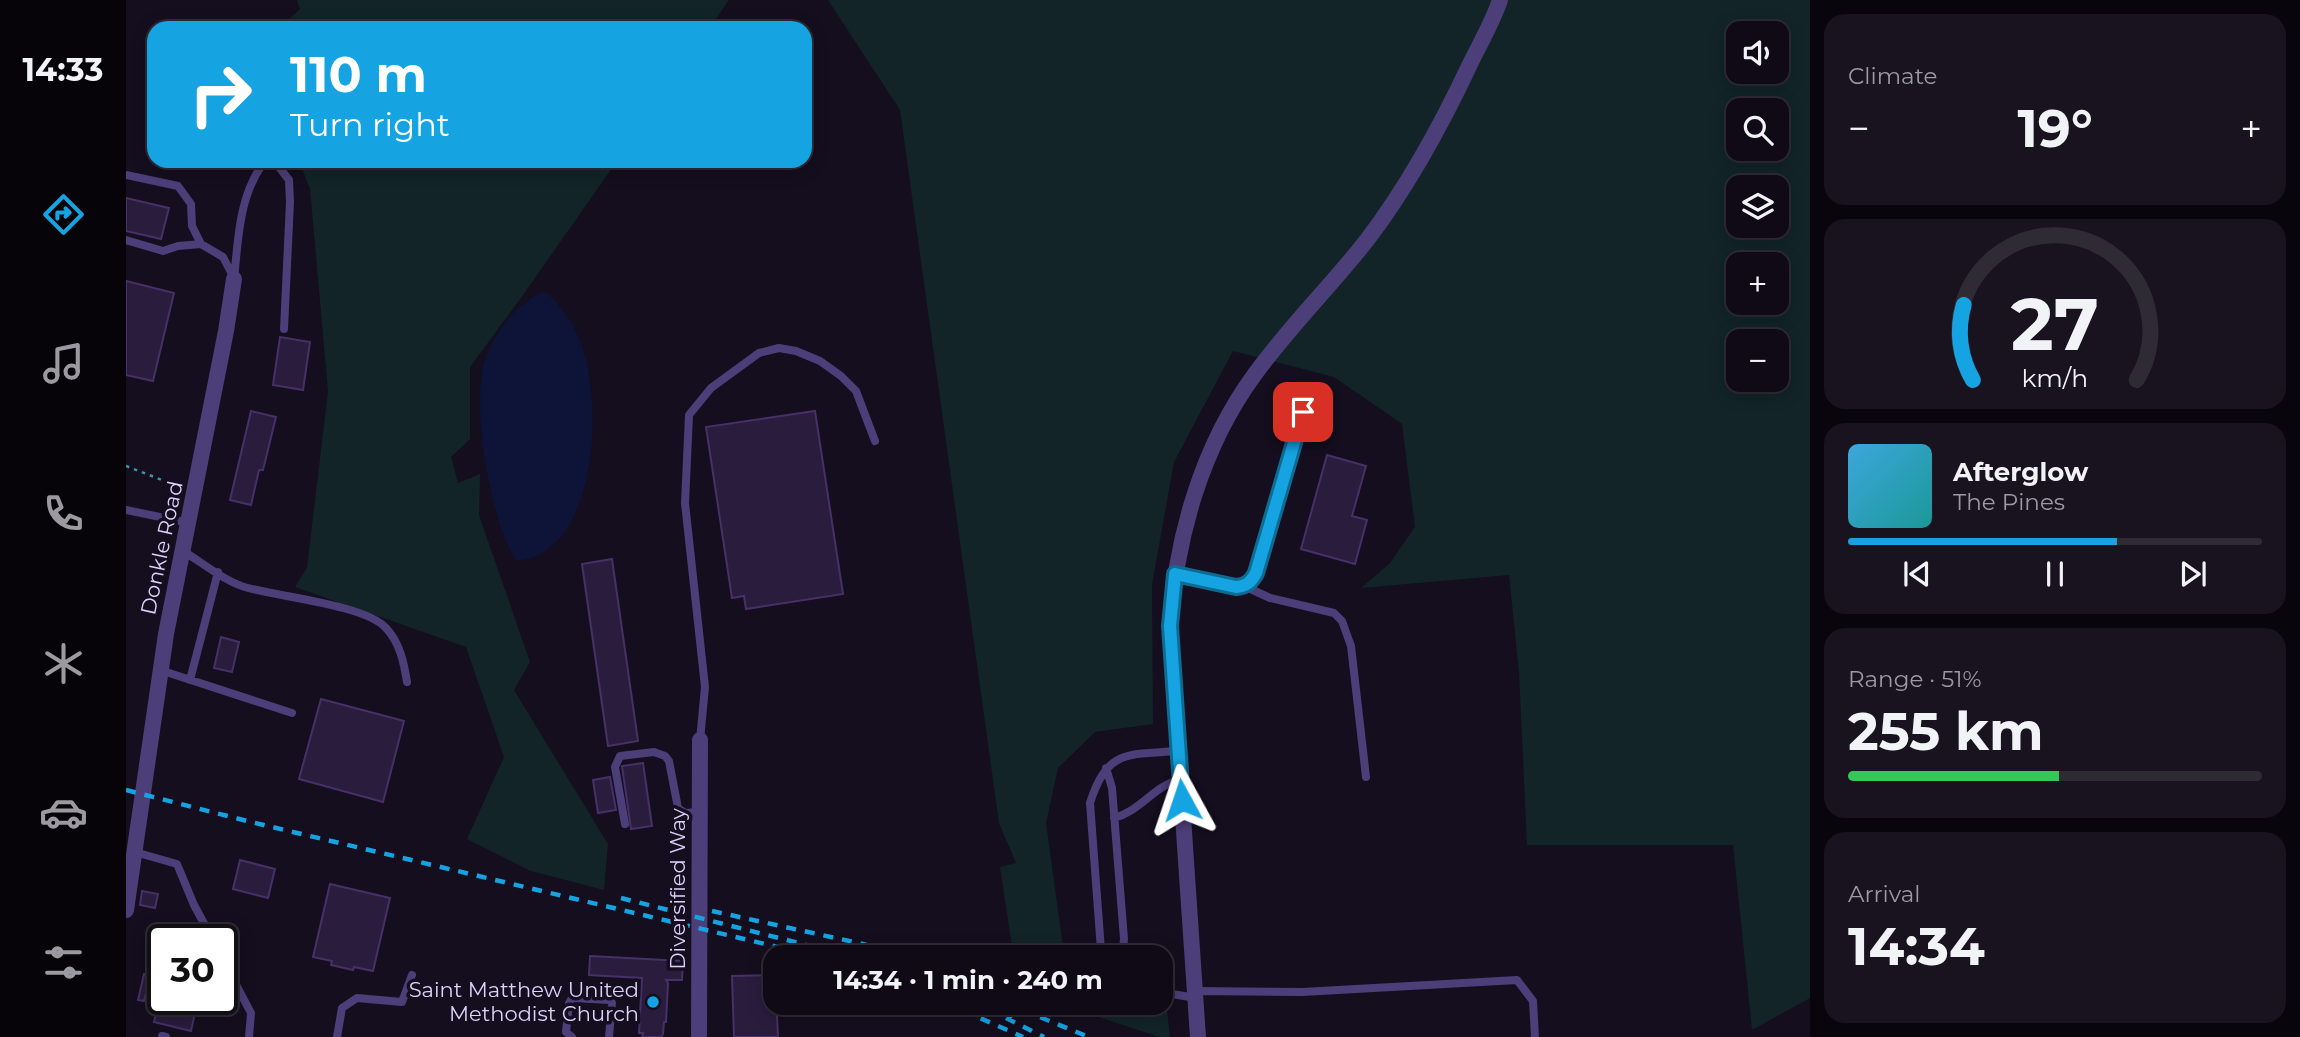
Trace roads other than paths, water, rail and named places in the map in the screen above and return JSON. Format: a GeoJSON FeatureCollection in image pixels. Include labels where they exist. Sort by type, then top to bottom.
{"type":"FeatureCollection","features":[{"type":"Feature","properties":{"kind":"street"},"geometry":{"type":"LineString","coordinates":[[1198,1037],[1170,626],[1175,574],[1192,503],[1212,450],[1232,410],[1272,352],[1345,266],[1399,195],[1457,93],[1500,0]]}},
{"type":"Feature","properties":{"kind":"street","name":"Donkle Road"},"geometry":{"type":"LineString","coordinates":[[126,910],[160,670],[234,279]]}},
{"type":"Feature","properties":{"kind":"street","name":"Diversified Way"},"geometry":{"type":"LineString","coordinates":[[699,1037],[700,740]]}},
{"type":"Feature","properties":{"kind":"lane"},"geometry":{"type":"LineString","coordinates":[[234,279],[238,239],[252,179],[260,168]]}},
{"type":"Feature","properties":{"kind":"lane"},"geometry":{"type":"LineString","coordinates":[[280,168],[289,180],[290,202],[284,329]]}},
{"type":"Feature","properties":{"kind":"lane"},"geometry":{"type":"LineString","coordinates":[[126,175],[178,186],[191,204],[192,226],[201,244],[223,257],[234,279]]}},
{"type":"Feature","properties":{"kind":"lane"},"geometry":{"type":"LineString","coordinates":[[126,240],[163,251],[178,246],[201,244]]}},
{"type":"Feature","properties":{"kind":"lane"},"geometry":{"type":"LineString","coordinates":[[700,740],[705,687],[685,503],[689,415],[711,388],[759,353],[779,348],[796,351],[820,362],[856,390],[875,441]]}},
{"type":"Feature","properties":{"kind":"lane"},"geometry":{"type":"LineString","coordinates":[[1175,574],[1236,587],[1251,582],[1256,573],[1303,412]]}},
{"type":"Feature","properties":{"kind":"lane"},"geometry":{"type":"LineString","coordinates":[[126,510],[189,523]]}},
{"type":"Feature","properties":{"kind":"lane"},"geometry":{"type":"LineString","coordinates":[[183,551],[250,588],[367,615],[387,628],[395,640],[405,667],[407,682]]}},
{"type":"Feature","properties":{"kind":"lane"},"geometry":{"type":"LineString","coordinates":[[190,680],[218,572]]}},
{"type":"Feature","properties":{"kind":"lane"},"geometry":{"type":"LineString","coordinates":[[1244,586],[1270,598],[1334,614],[1342,621],[1351,646],[1366,777]]}},
{"type":"Feature","properties":{"kind":"lane"},"geometry":{"type":"LineString","coordinates":[[160,670],[292,713]]}},
{"type":"Feature","properties":{"kind":"lane"},"geometry":{"type":"LineString","coordinates":[[1101,945],[1090,803],[1106,768],[1115,759],[1126,755],[1178,751]]}},
{"type":"Feature","properties":{"kind":"lane"},"geometry":{"type":"LineString","coordinates":[[625,824],[615,767],[616,761],[624,755],[654,752],[665,756],[669,761],[678,808],[685,813],[699,812]]}},
{"type":"Feature","properties":{"kind":"lane"},"geometry":{"type":"LineString","coordinates":[[1106,768],[1112,788],[1123,945]]}},
{"type":"Feature","properties":{"kind":"lane"},"geometry":{"type":"LineString","coordinates":[[1114,818],[1128,814],[1154,791],[1180,779]]}},
{"type":"Feature","properties":{"kind":"lane"},"geometry":{"type":"LineString","coordinates":[[135,852],[177,864],[204,924]]}},
{"type":"Feature","properties":{"kind":"lane"},"geometry":{"type":"LineString","coordinates":[[337,1037],[342,1008],[357,998],[402,1002],[412,975]]}},
{"type":"Feature","properties":{"kind":"lane"},"geometry":{"type":"LineString","coordinates":[[1173,993],[1196,995],[1302,992],[1517,980],[1533,1001],[1535,1037]]}},
{"type":"Feature","properties":{"kind":"lane"},"geometry":{"type":"LineString","coordinates":[[238,988],[251,1013],[249,1037]]}},
{"type":"Feature","properties":{"kind":"lane"},"geometry":{"type":"LineString","coordinates":[[572,1037],[566,1032],[569,1003],[572,999],[610,1000],[609,1037]]}},
{"type":"Feature","properties":{"kind":"water"},"geometry":{"type":"Polygon","coordinates":[[[541,293],[547,293],[571,322],[585,356],[592,402],[591,453],[580,502],[570,523],[557,541],[543,552],[532,558],[515,560],[491,493],[482,439],[480,388],[486,357],[504,324],[522,305],[541,293]]]}},
{"type":"Feature","properties":{"kind":"railway"},"geometry":{"type":"LineString","coordinates":[[126,790],[769,945]]}},
{"type":"Feature","properties":{"kind":"railway"},"geometry":{"type":"LineString","coordinates":[[621,898],[807,945]]}},
{"type":"Feature","properties":{"kind":"railway"},"geometry":{"type":"LineString","coordinates":[[712,911],[866,945]]}},
{"type":"Feature","properties":{"kind":"railway"},"geometry":{"type":"LineString","coordinates":[[973,1015],[1023,1037]]}},
{"type":"Feature","properties":{"kind":"railway"},"geometry":{"type":"LineString","coordinates":[[1006,1015],[1013,1019]]}},
{"type":"Feature","properties":{"kind":"railway"},"geometry":{"type":"LineString","coordinates":[[1035,1015],[1089,1037]]}},
{"type":"Feature","properties":{"kind":"railway"},"geometry":{"type":"LineString","coordinates":[[1006,1018],[1044,1037]]}},
{"type":"Feature","properties":{"kind":"place","name":"Saint Matthew United Methodist Church"},"geometry":{"type":"Point","coordinates":[653,1002]}}]}
